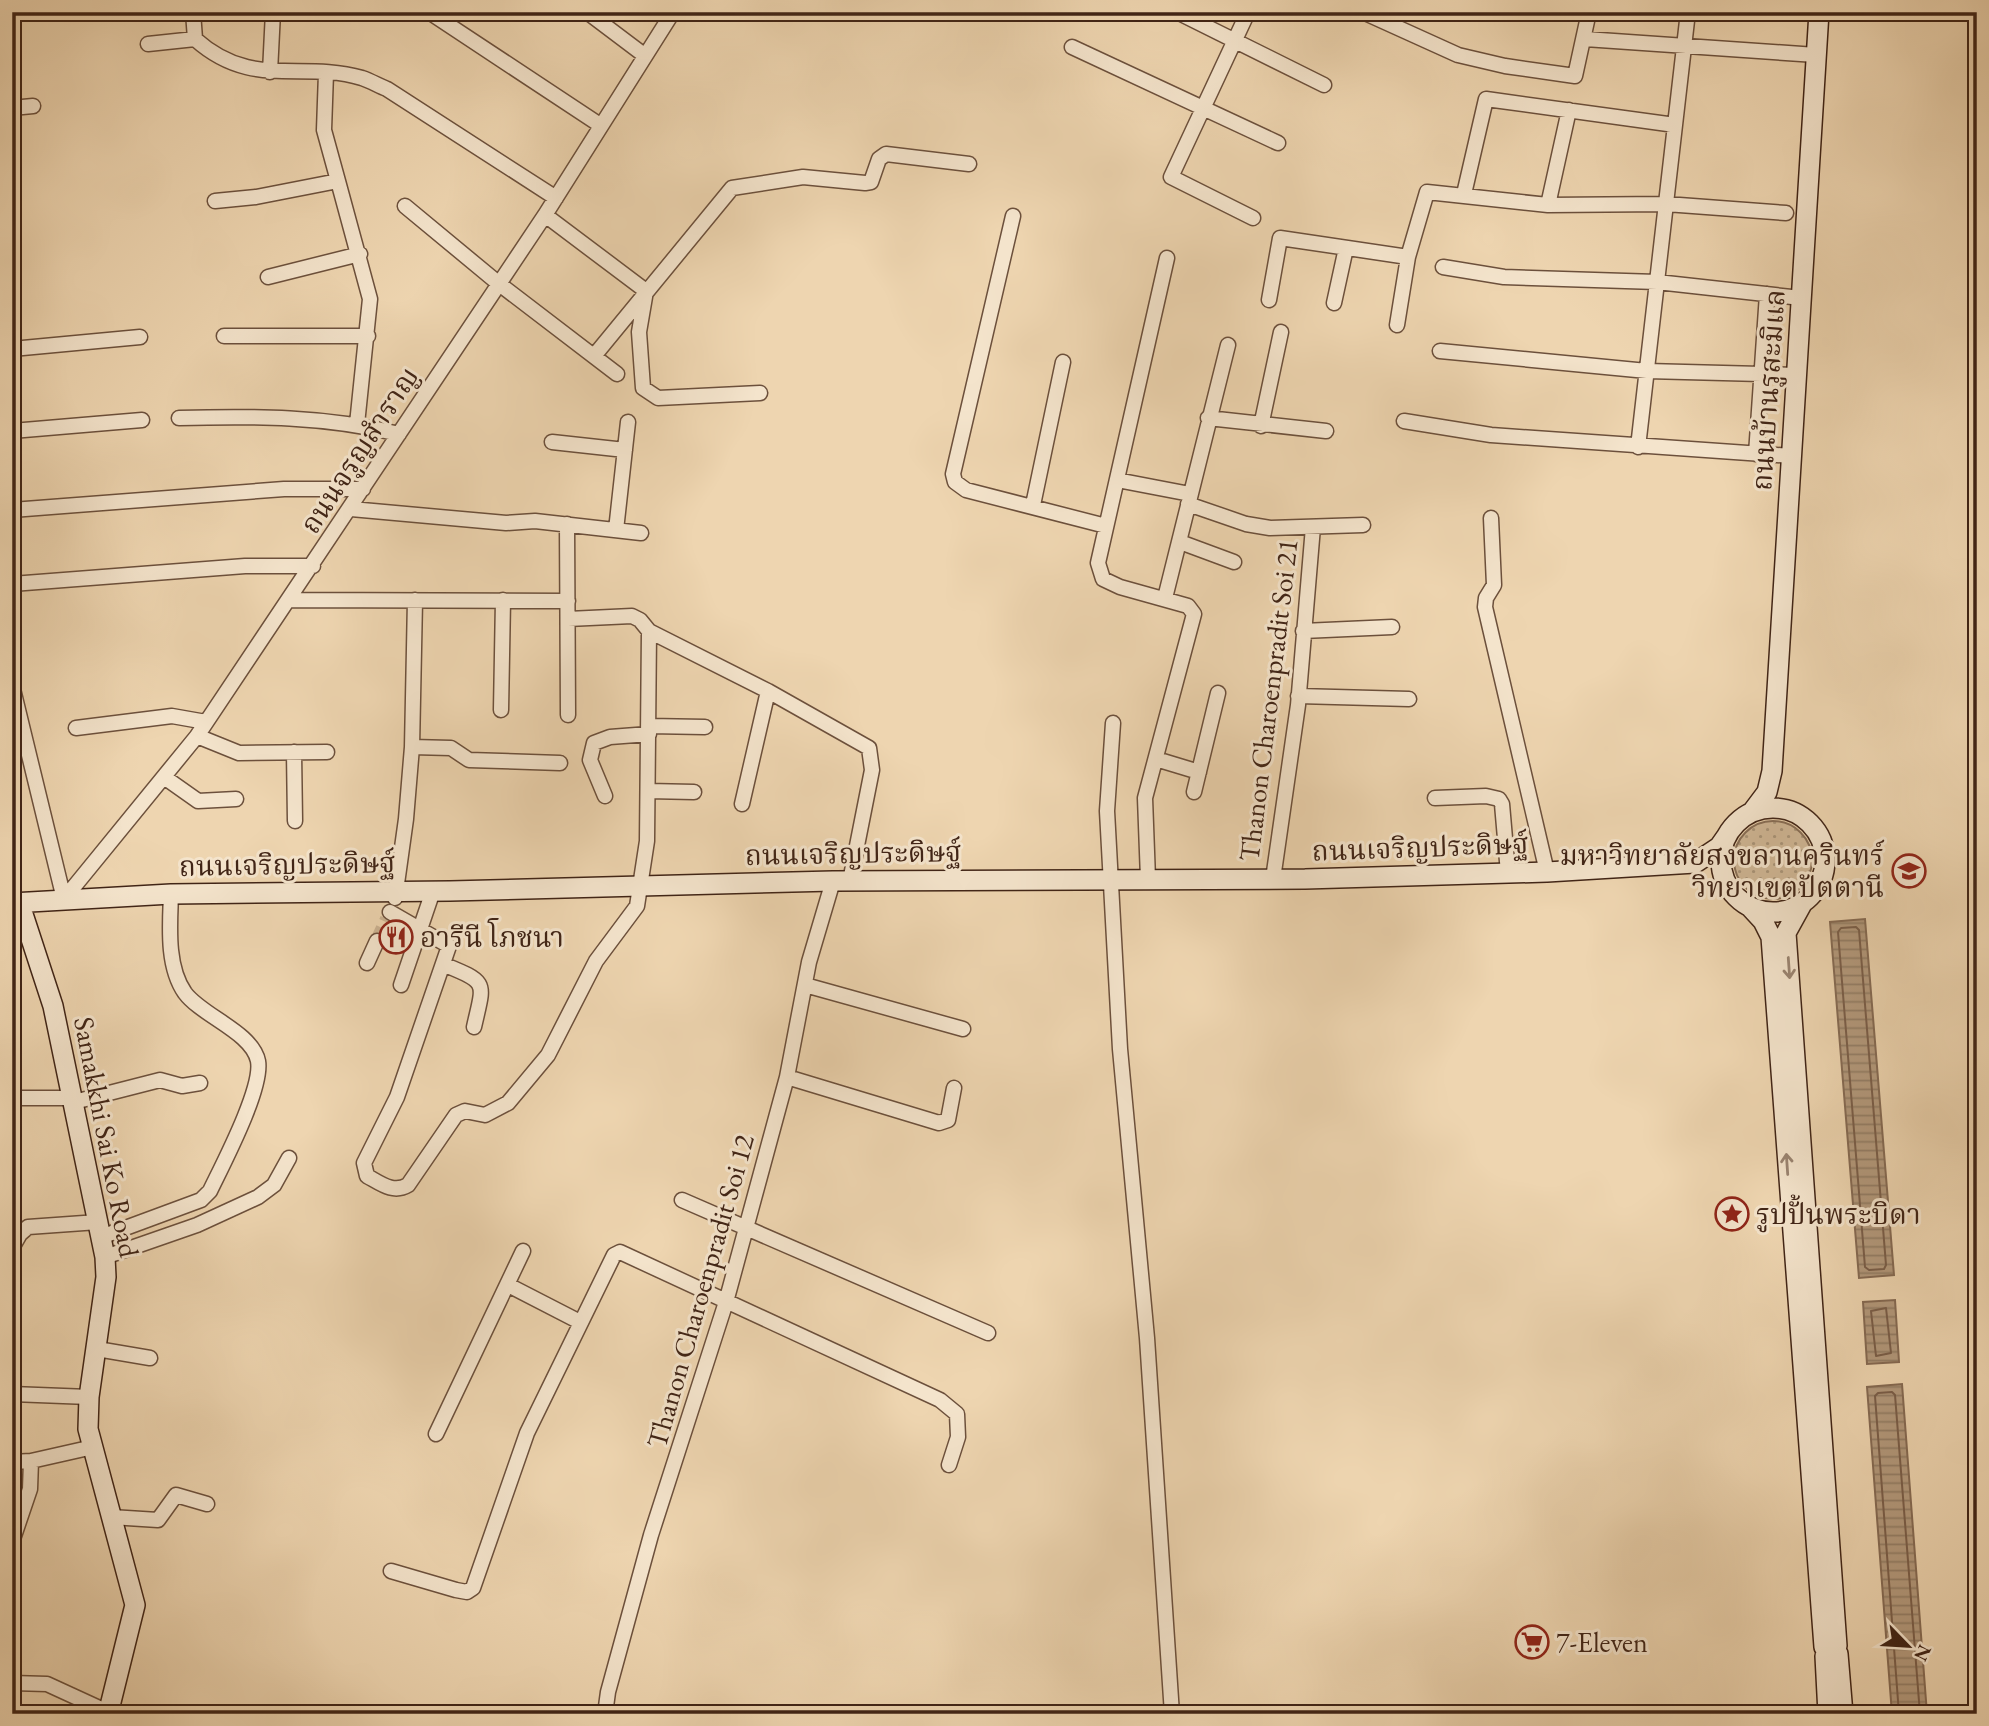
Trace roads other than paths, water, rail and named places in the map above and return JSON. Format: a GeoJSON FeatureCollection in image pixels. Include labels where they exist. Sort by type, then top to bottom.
{"type":"FeatureCollection","features":[{"type":"Feature","properties":{"kind":"main road","name":"ถนนบ้านรูสะมิแล"},"geometry":{"type":"LineString","coordinates":[[1752,812],[1767,792],[1772,771],[1819,12]]}},
{"type":"Feature","properties":{"kind":"main road","name":"ถนนบ้านรูสะมิแล"},"geometry":{"type":"LineString","coordinates":[[1772,771],[1777,790],[1797,813]]}},
{"type":"Feature","properties":{"kind":"main road"},"geometry":{"type":"LineString","coordinates":[[1695,863],[1708,856],[1737,822],[1752,812],[1774,808],[1797,813],[1814,827],[1824,850],[1822,878],[1814,892],[1802,904],[1786,933],[1831,1651],[1828,1714]]}},
{"type":"Feature","properties":{"kind":"main road"},"geometry":{"type":"LineString","coordinates":[[1726,837],[1721,861],[1726,884]]}},
{"type":"Feature","properties":{"kind":"main road","name":"ถนนเจริญประดิษฐ์"},"geometry":{"type":"LineString","coordinates":[[16,902],[171,894],[842,881],[1272,879],[1547,872],[1695,863]]}},
{"type":"Feature","properties":{"kind":"main road"},"geometry":{"type":"LineString","coordinates":[[1695,863],[1708,869],[1751,908],[1763,921],[1771,937],[1831,1651],[1843,1714]]}},
{"type":"Feature","properties":{"kind":"main road","name":"Samakkhi Sai Ko Road"},"geometry":{"type":"LineString","coordinates":[[16,902],[53,1006],[105,1257],[106,1277],[89,1397],[89,1429],[135,1605],[108,1713]]}},
{"type":"Feature","properties":{"kind":"main road"},"geometry":{"type":"LineString","coordinates":[[1751,908],[1777,912],[1802,904]]}},
{"type":"Feature","properties":{"kind":"street"},"geometry":{"type":"LineString","coordinates":[[193,12],[195,39],[214,56],[234,65],[270,72],[326,73],[362,78],[387,89],[556,198]]}},
{"type":"Feature","properties":{"kind":"street"},"geometry":{"type":"LineString","coordinates":[[270,72],[273,12]]}},
{"type":"Feature","properties":{"kind":"street"},"geometry":{"type":"LineString","coordinates":[[429,12],[600,125]]}},
{"type":"Feature","properties":{"kind":"street"},"geometry":{"type":"LineString","coordinates":[[587,12],[644,55]]}},
{"type":"Feature","properties":{"kind":"street","name":"ถนนจรูญสำราญ"},"geometry":{"type":"LineString","coordinates":[[64,899],[197,736],[545,215],[673,12]]}},
{"type":"Feature","properties":{"kind":"street"},"geometry":{"type":"LineString","coordinates":[[1177,12],[1324,85]]}},
{"type":"Feature","properties":{"kind":"street"},"geometry":{"type":"LineString","coordinates":[[1248,12],[1171,177],[1253,218]]}},
{"type":"Feature","properties":{"kind":"street"},"geometry":{"type":"LineString","coordinates":[[1363,12],[1458,55],[1505,66],[1576,76],[1589,12]]}},
{"type":"Feature","properties":{"kind":"street"},"geometry":{"type":"LineString","coordinates":[[1638,447],[1688,12]]}},
{"type":"Feature","properties":{"kind":"street"},"geometry":{"type":"LineString","coordinates":[[148,44],[195,39]]}},
{"type":"Feature","properties":{"kind":"street"},"geometry":{"type":"LineString","coordinates":[[1585,39],[1684,43],[1816,55]]}},
{"type":"Feature","properties":{"kind":"street"},"geometry":{"type":"LineString","coordinates":[[1072,47],[1278,143]]}},
{"type":"Feature","properties":{"kind":"street"},"geometry":{"type":"LineString","coordinates":[[326,73],[324,130],[360,254],[370,299],[357,424]]}},
{"type":"Feature","properties":{"kind":"street"},"geometry":{"type":"LineString","coordinates":[[1464,194],[1486,99],[1675,125]]}},
{"type":"Feature","properties":{"kind":"street"},"geometry":{"type":"LineString","coordinates":[[12,108],[33,106]]}},
{"type":"Feature","properties":{"kind":"street"},"geometry":{"type":"LineString","coordinates":[[1548,205],[1569,110]]}},
{"type":"Feature","properties":{"kind":"street"},"geometry":{"type":"LineString","coordinates":[[594,356],[732,188],[803,177],[865,183],[871,181],[879,159],[886,154],[969,164]]}},
{"type":"Feature","properties":{"kind":"street"},"geometry":{"type":"LineString","coordinates":[[215,201],[256,197],[338,181]]}},
{"type":"Feature","properties":{"kind":"street"},"geometry":{"type":"LineString","coordinates":[[1397,325],[1408,257],[1427,192],[1548,205],[1666,204],[1786,213]]}},
{"type":"Feature","properties":{"kind":"street"},"geometry":{"type":"LineString","coordinates":[[405,206],[498,283],[617,374]]}},
{"type":"Feature","properties":{"kind":"street"},"geometry":{"type":"LineString","coordinates":[[545,215],[646,291]]}},
{"type":"Feature","properties":{"kind":"street"},"geometry":{"type":"LineString","coordinates":[[1013,216],[953,474],[955,482],[965,490],[1033,505],[1106,526]]}},
{"type":"Feature","properties":{"kind":"street"},"geometry":{"type":"LineString","coordinates":[[1269,300],[1280,238],[1408,257]]}},
{"type":"Feature","properties":{"kind":"street"},"geometry":{"type":"LineString","coordinates":[[1334,303],[1346,248]]}},
{"type":"Feature","properties":{"kind":"street"},"geometry":{"type":"LineString","coordinates":[[268,276],[360,254]]}},
{"type":"Feature","properties":{"kind":"street"},"geometry":{"type":"LineString","coordinates":[[1148,879],[1145,798],[1194,614],[1192,608],[1166,598],[1120,587],[1103,579],[1098,563],[1167,258]]}},
{"type":"Feature","properties":{"kind":"street"},"geometry":{"type":"LineString","coordinates":[[1443,267],[1504,277],[1657,282],[1801,298]]}},
{"type":"Feature","properties":{"kind":"street"},"geometry":{"type":"LineString","coordinates":[[646,291],[639,332],[643,388],[658,398],[760,393]]}},
{"type":"Feature","properties":{"kind":"street"},"geometry":{"type":"LineString","coordinates":[[1756,454],[1767,294]]}},
{"type":"Feature","properties":{"kind":"street"},"geometry":{"type":"LineString","coordinates":[[1261,426],[1280,332]]}},
{"type":"Feature","properties":{"kind":"street"},"geometry":{"type":"LineString","coordinates":[[223,336],[368,336]]}},
{"type":"Feature","properties":{"kind":"street"},"geometry":{"type":"LineString","coordinates":[[12,349],[141,337]]}},
{"type":"Feature","properties":{"kind":"street"},"geometry":{"type":"LineString","coordinates":[[1166,598],[1227,345]]}},
{"type":"Feature","properties":{"kind":"street"},"geometry":{"type":"LineString","coordinates":[[1440,351],[1647,371],[1797,375]]}},
{"type":"Feature","properties":{"kind":"street"},"geometry":{"type":"LineString","coordinates":[[1033,505],[1063,362]]}},
{"type":"Feature","properties":{"kind":"street"},"geometry":{"type":"LineString","coordinates":[[179,418],[264,415],[357,424],[399,434]]}},
{"type":"Feature","properties":{"kind":"street"},"geometry":{"type":"LineString","coordinates":[[1208,418],[1261,426],[1326,431]]}},
{"type":"Feature","properties":{"kind":"street"},"geometry":{"type":"LineString","coordinates":[[12,431],[142,420]]}},
{"type":"Feature","properties":{"kind":"street"},"geometry":{"type":"LineString","coordinates":[[1404,421],[1491,435],[1792,456]]}},
{"type":"Feature","properties":{"kind":"street"},"geometry":{"type":"LineString","coordinates":[[615,530],[628,422]]}},
{"type":"Feature","properties":{"kind":"street"},"geometry":{"type":"LineString","coordinates":[[552,442],[625,450]]}},
{"type":"Feature","properties":{"kind":"street"},"geometry":{"type":"LineString","coordinates":[[1117,480],[1189,499],[1246,524],[1270,528],[1363,525]]}},
{"type":"Feature","properties":{"kind":"street"},"geometry":{"type":"LineString","coordinates":[[12,510],[284,489],[363,489]]}},
{"type":"Feature","properties":{"kind":"street"},"geometry":{"type":"LineString","coordinates":[[351,509],[506,523],[535,521],[641,533]]}},
{"type":"Feature","properties":{"kind":"street"},"geometry":{"type":"LineString","coordinates":[[1491,517],[1494,585],[1486,598],[1485,607],[1547,872]]}},
{"type":"Feature","properties":{"kind":"street"},"geometry":{"type":"LineString","coordinates":[[568,524],[568,715]]}},
{"type":"Feature","properties":{"kind":"street","name":"Thanon Charoenpradit Soi 21"},"geometry":{"type":"LineString","coordinates":[[1272,879],[1298,696],[1313,527]]}},
{"type":"Feature","properties":{"kind":"street"},"geometry":{"type":"LineString","coordinates":[[1180,542],[1234,562]]}},
{"type":"Feature","properties":{"kind":"street"},"geometry":{"type":"LineString","coordinates":[[12,584],[245,566],[313,566]]}},
{"type":"Feature","properties":{"kind":"street"},"geometry":{"type":"LineString","coordinates":[[288,600],[568,601]]}},
{"type":"Feature","properties":{"kind":"street"},"geometry":{"type":"LineString","coordinates":[[415,600],[412,747],[397,891],[389,915],[421,927],[449,946],[397,1097],[364,1163],[367,1176],[392,1189],[401,1189],[408,1185],[456,1115],[465,1111],[485,1115],[508,1104],[548,1055],[596,961],[633,914],[642,886],[648,791],[651,654],[649,631]]}},
{"type":"Feature","properties":{"kind":"street"},"geometry":{"type":"LineString","coordinates":[[501,710],[503,600]]}},
{"type":"Feature","properties":{"kind":"street"},"geometry":{"type":"LineString","coordinates":[[568,619],[632,616],[640,620],[649,631],[768,691],[742,804]]}},
{"type":"Feature","properties":{"kind":"street"},"geometry":{"type":"LineString","coordinates":[[1303,631],[1392,627]]}},
{"type":"Feature","properties":{"kind":"street"},"geometry":{"type":"LineString","coordinates":[[12,685],[64,899]]}},
{"type":"Feature","properties":{"kind":"street","name":"Thanon Charoenpradit Soi 12"},"geometry":{"type":"LineString","coordinates":[[605,1714],[608,1692],[651,1535],[726,1302],[787,1077],[805,985],[842,881],[872,770],[869,748],[768,691]]}},
{"type":"Feature","properties":{"kind":"street"},"geometry":{"type":"LineString","coordinates":[[1194,792],[1218,694]]}},
{"type":"Feature","properties":{"kind":"street"},"geometry":{"type":"LineString","coordinates":[[1298,696],[1409,699]]}},
{"type":"Feature","properties":{"kind":"street"},"geometry":{"type":"LineString","coordinates":[[76,728],[172,716],[206,722]]}},
{"type":"Feature","properties":{"kind":"street"},"geometry":{"type":"LineString","coordinates":[[1113,723],[1107,811],[1121,1049],[1147,1338],[1172,1714]]}},
{"type":"Feature","properties":{"kind":"street"},"geometry":{"type":"LineString","coordinates":[[605,796],[590,760],[594,743],[610,737],[649,730],[705,727]]}},
{"type":"Feature","properties":{"kind":"street"},"geometry":{"type":"LineString","coordinates":[[197,736],[239,752],[327,752]]}},
{"type":"Feature","properties":{"kind":"street"},"geometry":{"type":"LineString","coordinates":[[412,747],[451,748],[468,760],[560,763]]}},
{"type":"Feature","properties":{"kind":"street"},"geometry":{"type":"LineString","coordinates":[[294,752],[295,821]]}},
{"type":"Feature","properties":{"kind":"street"},"geometry":{"type":"LineString","coordinates":[[1156,759],[1199,772]]}},
{"type":"Feature","properties":{"kind":"street"},"geometry":{"type":"LineString","coordinates":[[164,777],[198,801],[236,799]]}},
{"type":"Feature","properties":{"kind":"street"},"geometry":{"type":"LineString","coordinates":[[648,791],[694,792]]}},
{"type":"Feature","properties":{"kind":"street"},"geometry":{"type":"LineString","coordinates":[[1435,798],[1486,796],[1499,799],[1502,804],[1508,873]]}},
{"type":"Feature","properties":{"kind":"street"},"geometry":{"type":"LineString","coordinates":[[401,985],[433,891]]}},
{"type":"Feature","properties":{"kind":"street"},"geometry":{"type":"LineString","coordinates":[[12,1248],[20,1234],[28,1227],[99,1229],[201,1200],[211,1191],[256,1087],[258,1059],[249,1044],[185,993],[176,972],[170,932],[171,894]]}},
{"type":"Feature","properties":{"kind":"street"},"geometry":{"type":"LineString","coordinates":[[367,963],[377,942]]}},
{"type":"Feature","properties":{"kind":"street"},"geometry":{"type":"LineString","coordinates":[[444,965],[476,978],[480,984],[482,992],[474,1027]]}},
{"type":"Feature","properties":{"kind":"street"},"geometry":{"type":"LineString","coordinates":[[805,985],[962,1029]]}},
{"type":"Feature","properties":{"kind":"street"},"geometry":{"type":"LineString","coordinates":[[787,1077],[939,1123],[948,1120],[954,1088]]}},
{"type":"Feature","properties":{"kind":"street"},"geometry":{"type":"LineString","coordinates":[[12,1098],[74,1100],[160,1080],[177,1086],[200,1083]]}},
{"type":"Feature","properties":{"kind":"street"},"geometry":{"type":"LineString","coordinates":[[105,1257],[197,1225],[258,1197],[274,1185],[289,1157]]}},
{"type":"Feature","properties":{"kind":"street"},"geometry":{"type":"LineString","coordinates":[[682,1200],[988,1333]]}},
{"type":"Feature","properties":{"kind":"street"},"geometry":{"type":"LineString","coordinates":[[436,1434],[523,1251]]}},
{"type":"Feature","properties":{"kind":"street"},"geometry":{"type":"LineString","coordinates":[[391,1571],[456,1590],[467,1592],[472,1588],[527,1433],[614,1255],[620,1252],[952,1408],[959,1424],[949,1465]]}},
{"type":"Feature","properties":{"kind":"street"},"geometry":{"type":"LineString","coordinates":[[508,1285],[580,1322]]}},
{"type":"Feature","properties":{"kind":"street"},"geometry":{"type":"LineString","coordinates":[[97,1349],[150,1358]]}},
{"type":"Feature","properties":{"kind":"street"},"geometry":{"type":"LineString","coordinates":[[12,1394],[89,1397]]}},
{"type":"Feature","properties":{"kind":"street"},"geometry":{"type":"LineString","coordinates":[[12,1462],[31,1461],[93,1447]]}},
{"type":"Feature","properties":{"kind":"street"},"geometry":{"type":"LineString","coordinates":[[12,1542],[30,1489],[31,1461]]}},
{"type":"Feature","properties":{"kind":"street"},"geometry":{"type":"LineString","coordinates":[[111,1517],[158,1520],[176,1495],[207,1504]]}},
{"type":"Feature","properties":{"kind":"street"},"geometry":{"type":"LineString","coordinates":[[12,1683],[47,1684],[108,1713]]}},
{"type":"Feature","properties":{"kind":"water"},"geometry":{"type":"Polygon","coordinates":[[[1865,919],[1894,1275],[1859,1278],[1830,922],[1865,919]]]}},
{"type":"Feature","properties":{"kind":"water"},"geometry":{"type":"Polygon","coordinates":[[[1895,1300],[1899,1362],[1867,1364],[1863,1302],[1895,1300]]]}},
{"type":"Feature","properties":{"kind":"water"},"geometry":{"type":"Polygon","coordinates":[[[1902,1384],[1927,1714],[1892,1714],[1867,1387],[1902,1384]]]}},
{"type":"Feature","properties":{"kind":"tunnel"},"geometry":{"type":"LineString","coordinates":[[377,941],[387,919]]}},
{"type":"Feature","properties":{"kind":"place","name":"มหาวิทยาลัยสงขลานครินทร์ วิทยาเขตปัตตานี"},"geometry":{"type":"Point","coordinates":[1909,871]}},
{"type":"Feature","properties":{"kind":"place","name":"อารีนี โภชนา"},"geometry":{"type":"Point","coordinates":[396,937]}},
{"type":"Feature","properties":{"kind":"place","name":"รูปปั้นพระบิดา"},"geometry":{"type":"Point","coordinates":[1732,1214]}},
{"type":"Feature","properties":{"kind":"place","name":"7-Eleven"},"geometry":{"type":"Point","coordinates":[1532,1642]}}]}
